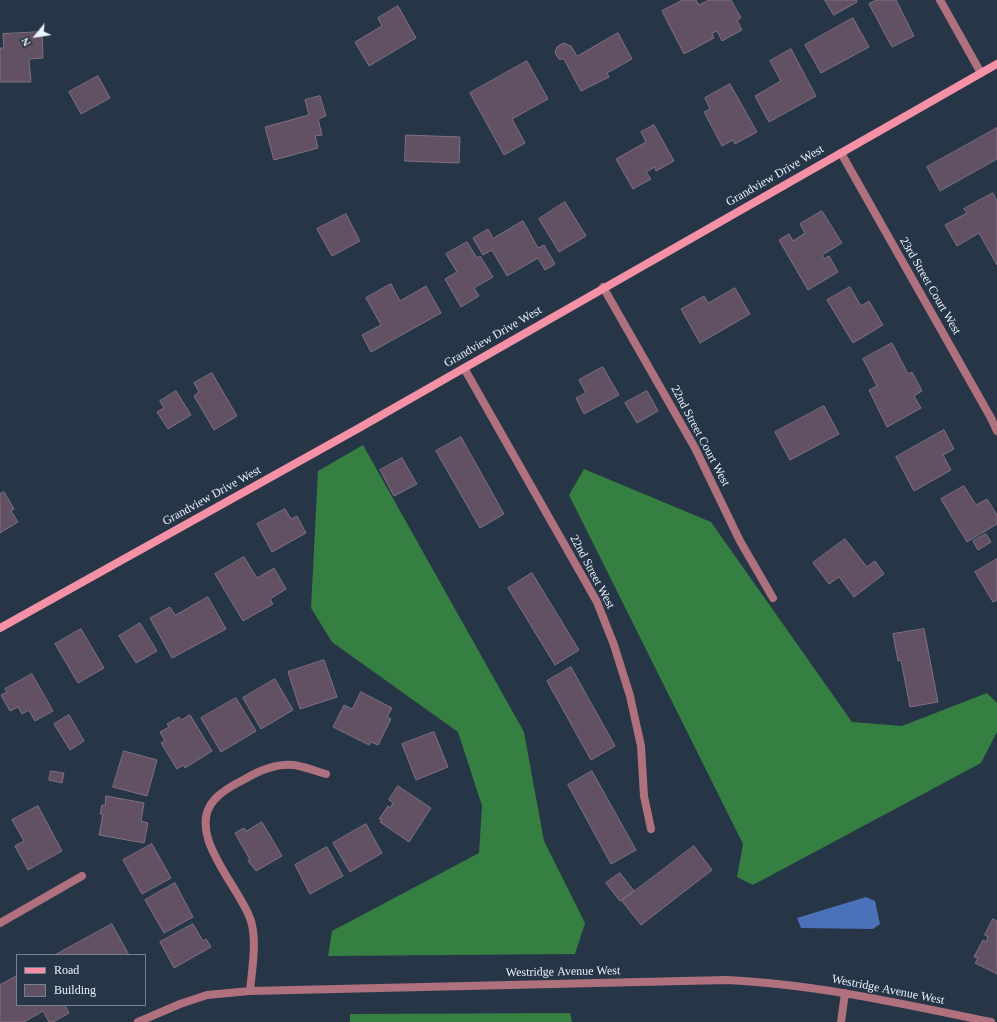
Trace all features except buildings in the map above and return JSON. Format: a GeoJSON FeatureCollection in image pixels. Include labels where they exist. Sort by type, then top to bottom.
{"type":"FeatureCollection","features":[{"type":"Feature","properties":{"kind":"street"},"geometry":{"type":"LineString","coordinates":[[940,0],[981,73]]}},
{"type":"Feature","properties":{"kind":"street","name":"Grandview Drive West"},"geometry":{"type":"LineString","coordinates":[[0,628],[359,428],[603,287],[646,265],[997,64]]}},
{"type":"Feature","properties":{"kind":"street","name":"23rd Street Court West"},"geometry":{"type":"LineString","coordinates":[[841,153],[997,431]]}},
{"type":"Feature","properties":{"kind":"street","name":"22nd Street Court West"},"geometry":{"type":"LineString","coordinates":[[603,287],[695,448],[740,541],[773,598]]}},
{"type":"Feature","properties":{"kind":"street","name":"22nd Street West"},"geometry":{"type":"LineString","coordinates":[[464,368],[597,602],[614,645],[630,696],[641,746],[644,796],[651,829]]}},
{"type":"Feature","properties":{"kind":"street"},"geometry":{"type":"LineString","coordinates":[[250,990],[253,927],[247,911],[218,862],[208,839],[205,824],[207,811],[214,799],[224,791],[248,777],[269,768],[289,765],[302,766],[326,774]]}},
{"type":"Feature","properties":{"kind":"street"},"geometry":{"type":"LineString","coordinates":[[0,923],[82,876]]}},
{"type":"Feature","properties":{"kind":"street","name":"Westridge Avenue West"},"geometry":{"type":"LineString","coordinates":[[138,1022],[207,994],[250,990],[726,980],[794,985],[845,993],[991,1022]]}},
{"type":"Feature","properties":{"kind":"street"},"geometry":{"type":"LineString","coordinates":[[841,1022],[845,993]]}},
{"type":"Feature","properties":{"kind":"green space"},"geometry":{"type":"Polygon","coordinates":[[[363,445],[524,732],[544,841],[585,923],[575,954],[328,956],[332,931],[479,853],[482,806],[458,732],[332,642],[311,608],[318,471],[363,445]]]}},
{"type":"Feature","properties":{"kind":"green space"},"geometry":{"type":"Polygon","coordinates":[[[584,469],[711,522],[852,722],[902,726],[987,693],[997,703],[997,732],[981,763],[753,885],[737,877],[743,844],[569,495],[584,469]]]}},
{"type":"Feature","properties":{"kind":"green space"},"geometry":{"type":"Polygon","coordinates":[[[570,1013],[572,1022],[350,1022],[350,1014],[570,1013]]]}},
{"type":"Feature","properties":{"kind":"water"},"geometry":{"type":"Polygon","coordinates":[[[866,897],[875,901],[880,924],[873,929],[801,928],[797,918],[866,897]]]}}]}
